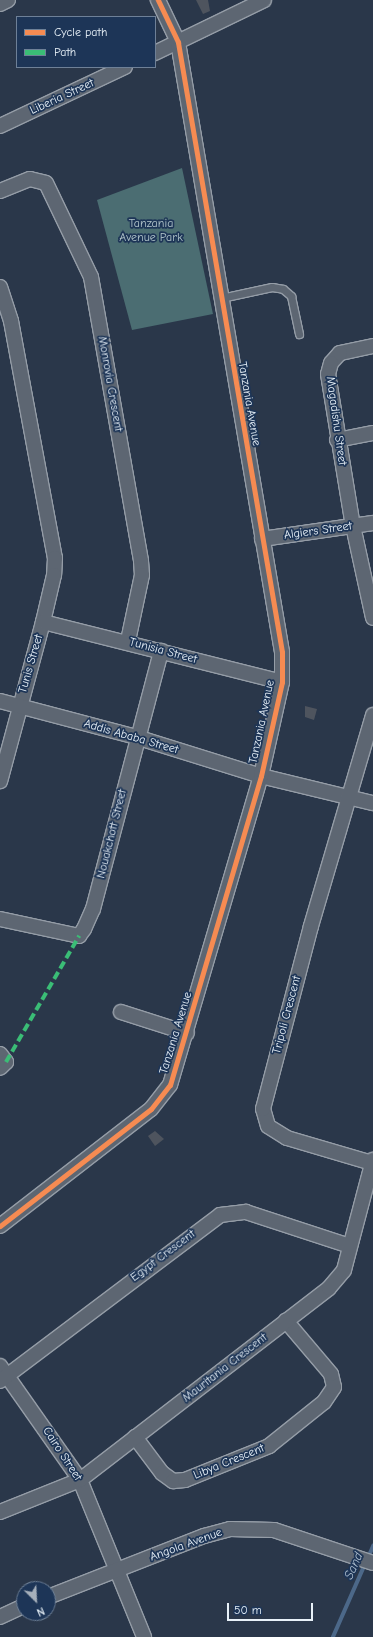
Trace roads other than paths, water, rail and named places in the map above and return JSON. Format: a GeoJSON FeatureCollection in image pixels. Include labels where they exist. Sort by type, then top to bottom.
{"type":"FeatureCollection","features":[{"type":"Feature","properties":{"kind":"street"},"geometry":{"type":"LineString","coordinates":[[0,4],[8,0]]}},
{"type":"Feature","properties":{"kind":"street","name":"Tanzania Avenue"},"geometry":{"type":"LineString","coordinates":[[0,1226],[152,1110],[170,1085],[187,1033],[261,776],[282,682],[282,652],[178,42],[158,0]]}},
{"type":"Feature","properties":{"kind":"street"},"geometry":{"type":"LineString","coordinates":[[156,53],[261,1]]}},
{"type":"Feature","properties":{"kind":"street","name":"Liberia Street"},"geometry":{"type":"LineString","coordinates":[[0,126],[123,68]]}},
{"type":"Feature","properties":{"kind":"street","name":"Monrovia Crescent"},"geometry":{"type":"LineString","coordinates":[[0,191],[30,179],[46,183],[91,277],[142,561],[142,575],[128,642]]}},
{"type":"Feature","properties":{"kind":"street"},"geometry":{"type":"LineString","coordinates":[[0,287],[11,321],[55,558],[54,575],[43,622]]}},
{"type":"Feature","properties":{"kind":"street","name":"Magadishu Street"},"geometry":{"type":"LineString","coordinates":[[373,346],[340,353],[329,367],[337,440],[352,526],[373,618]]}},
{"type":"Feature","properties":{"kind":"street"},"geometry":{"type":"LineString","coordinates":[[337,440],[373,433]]}},
{"type":"Feature","properties":{"kind":"street","name":"Algiers Street"},"geometry":{"type":"LineString","coordinates":[[262,539],[373,523]]}},
{"type":"Feature","properties":{"kind":"street","name":"Tunisia Street"},"geometry":{"type":"LineString","coordinates":[[43,622],[128,642],[282,682]]}},
{"type":"Feature","properties":{"kind":"street","name":"Tunis Street"},"geometry":{"type":"LineString","coordinates":[[0,781],[43,622]]}},
{"type":"Feature","properties":{"kind":"street","name":"Nouakchott Street"},"geometry":{"type":"LineString","coordinates":[[0,919],[79,936],[93,909],[136,738],[161,651]]}},
{"type":"Feature","properties":{"kind":"street","name":"Addis Ababa Street"},"geometry":{"type":"LineString","coordinates":[[0,701],[136,738],[261,776]]}},
{"type":"Feature","properties":{"kind":"street","name":"Tripoli Crescent"},"geometry":{"type":"LineString","coordinates":[[372,1162],[287,1138],[268,1126],[263,1109],[348,796],[373,715]]}},
{"type":"Feature","properties":{"kind":"street"},"geometry":{"type":"LineString","coordinates":[[261,776],[373,803]]}},
{"type":"Feature","properties":{"kind":"street"},"geometry":{"type":"LineString","coordinates":[[121,1012],[187,1033]]}},
{"type":"Feature","properties":{"kind":"street"},"geometry":{"type":"LineString","coordinates":[[0,1054],[6,1062],[0,1068]]}},
{"type":"Feature","properties":{"kind":"street","name":"Mauritania Crescent"},"geometry":{"type":"LineString","coordinates":[[0,1512],[80,1480],[286,1321],[341,1276],[362,1211],[372,1162]]}},
{"type":"Feature","properties":{"kind":"street","name":"Egypt Crescent"},"geometry":{"type":"LineString","coordinates":[[2,1374],[220,1215],[246,1212],[350,1246]]}},
{"type":"Feature","properties":{"kind":"street","name":"Libya Crescent"},"geometry":{"type":"LineString","coordinates":[[135,1437],[162,1473],[173,1481],[185,1480],[269,1446],[324,1402],[334,1387],[331,1374],[286,1321]]}},
{"type":"Feature","properties":{"kind":"street","name":"Cairo Street"},"geometry":{"type":"LineString","coordinates":[[2,1374],[80,1480],[116,1572],[144,1637]]}},
{"type":"Feature","properties":{"kind":"street","name":"Angola Avenue"},"geometry":{"type":"LineString","coordinates":[[56,1594],[116,1572],[204,1536],[230,1529],[274,1530],[373,1563]]}},
{"type":"Feature","properties":{"kind":"street"},"geometry":{"type":"LineString","coordinates":[[0,1617],[16,1610]]}},
{"type":"Feature","properties":{"kind":"lane"},"geometry":{"type":"LineString","coordinates":[[221,298],[272,287],[283,288],[291,296],[299,334]]}},
{"type":"Feature","properties":{"kind":"waterway","name":"Sand"},"geometry":{"type":"LineString","coordinates":[[368,1558],[373,1546]]}},
{"type":"Feature","properties":{"kind":"waterway","name":"Sand"},"geometry":{"type":"LineString","coordinates":[[333,1637],[365,1564]]}},
{"type":"Feature","properties":{"kind":"park label","name":"Tanzania Avenue Park"},"geometry":{"type":"Point","coordinates":[151,231]}}]}
